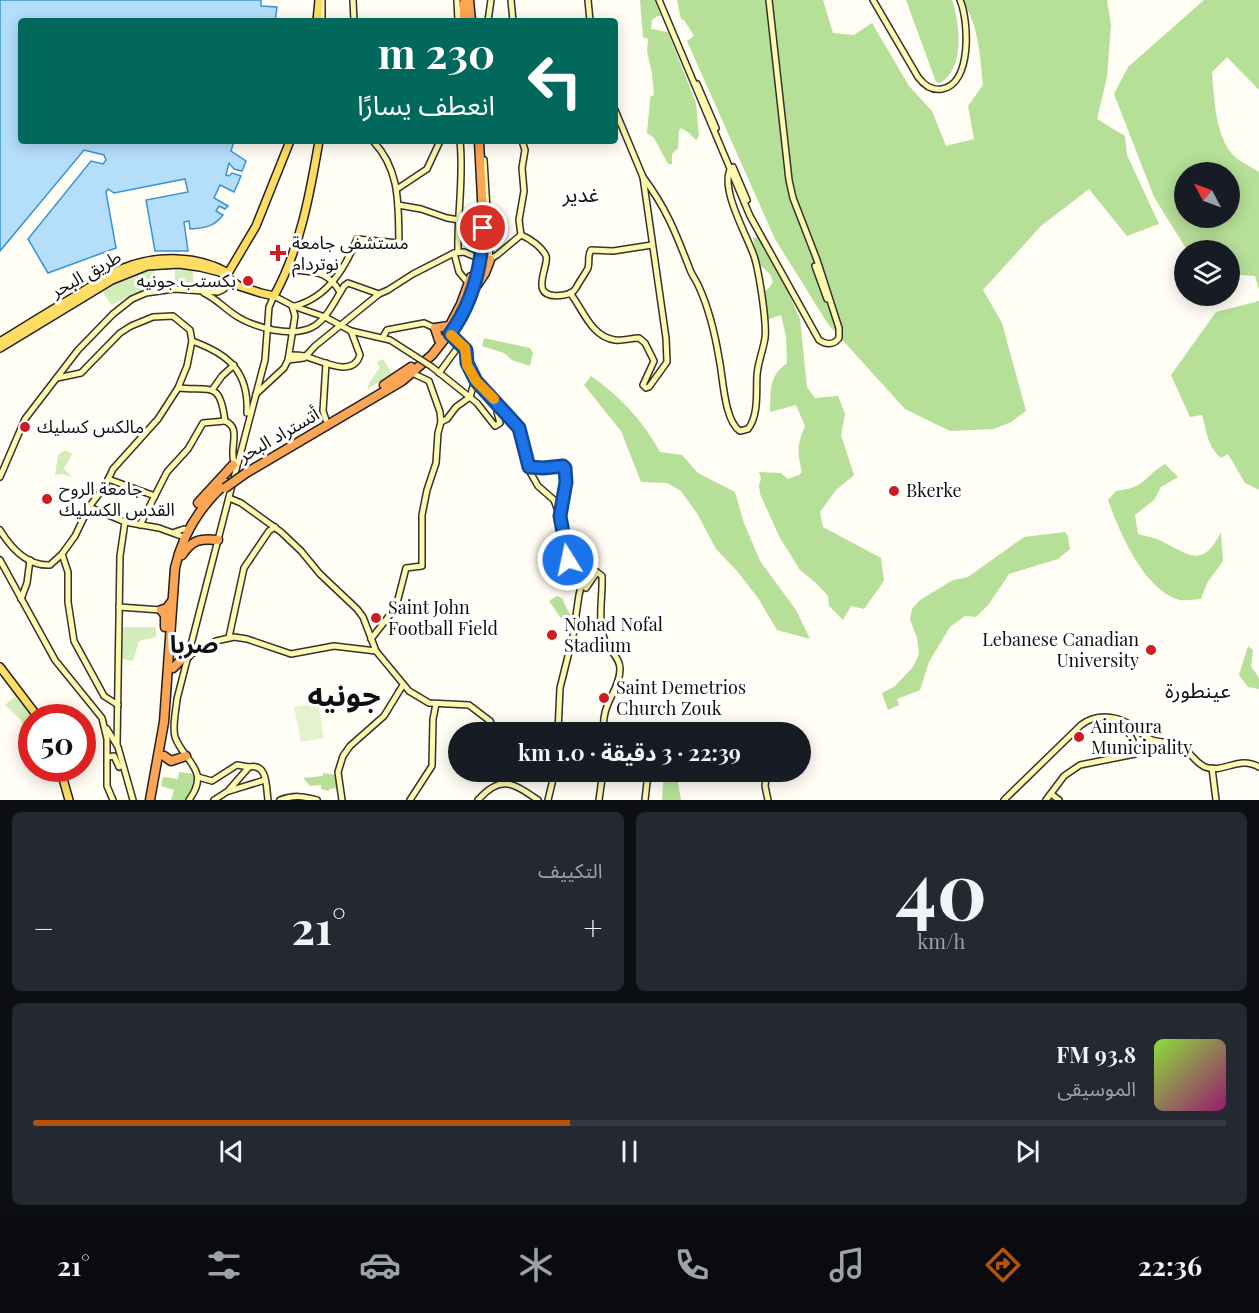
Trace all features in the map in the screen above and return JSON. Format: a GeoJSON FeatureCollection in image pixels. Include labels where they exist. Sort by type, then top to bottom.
{"type":"FeatureCollection","features":[{"type":"Feature","properties":{"kind":"highway"},"geometry":{"type":"LineString","coordinates":[[463,0],[465,18]]}},
{"type":"Feature","properties":{"kind":"highway"},"geometry":{"type":"LineString","coordinates":[[469,0],[471,18]]}},
{"type":"Feature","properties":{"kind":"highway","name":"أتستراد البحر"},"geometry":{"type":"LineString","coordinates":[[472,286],[478,222],[473,144]]}},
{"type":"Feature","properties":{"kind":"highway","name":"أتستراد البحر"},"geometry":{"type":"LineString","coordinates":[[152,800],[164,722],[182,555],[199,518],[238,467],[412,373],[432,355],[449,330],[472,286],[482,249],[481,144]]}},
{"type":"Feature","properties":{"kind":"highway"},"geometry":{"type":"LineString","coordinates":[[482,182],[484,156]]}},
{"type":"Feature","properties":{"kind":"highway"},"geometry":{"type":"LineString","coordinates":[[472,286],[482,278],[487,260]]}},
{"type":"Feature","properties":{"kind":"highway"},"geometry":{"type":"LineString","coordinates":[[439,340],[435,328],[449,330]]}},
{"type":"Feature","properties":{"kind":"highway","name":"أتستراد البحر"},"geometry":{"type":"LineString","coordinates":[[238,467],[326,420],[399,376],[423,357],[449,330]]}},
{"type":"Feature","properties":{"kind":"highway"},"geometry":{"type":"LineString","coordinates":[[175,568],[175,554],[180,532],[197,505],[238,467]]}},
{"type":"Feature","properties":{"kind":"highway","name":"أتستراد البحر"},"geometry":{"type":"LineString","coordinates":[[152,800],[164,756],[170,716],[173,668],[172,601],[175,568],[180,547],[194,519],[208,500],[226,485]]}},
{"type":"Feature","properties":{"kind":"highway"},"geometry":{"type":"LineString","coordinates":[[182,555],[191,543],[198,539],[218,540]]}},
{"type":"Feature","properties":{"kind":"highway"},"geometry":{"type":"LineString","coordinates":[[172,601],[167,608],[161,610],[165,615],[165,627],[172,642],[188,656],[173,668]]}},
{"type":"Feature","properties":{"kind":"highway"},"geometry":{"type":"LineString","coordinates":[[164,756],[169,760],[186,756]]}},
{"type":"Feature","properties":{"kind":"main road"},"geometry":{"type":"LineString","coordinates":[[317,18],[320,0]]}},
{"type":"Feature","properties":{"kind":"main road"},"geometry":{"type":"LineString","coordinates":[[228,279],[256,226],[289,144]]}},
{"type":"Feature","properties":{"kind":"main road"},"geometry":{"type":"LineString","coordinates":[[271,298],[286,269],[303,223],[318,144]]}},
{"type":"Feature","properties":{"kind":"main road","name":"طريق البحر"},"geometry":{"type":"LineString","coordinates":[[1,344],[65,305],[128,272],[152,263],[194,265],[216,271],[228,279],[271,298]]}},
{"type":"Feature","properties":{"kind":"main road"},"geometry":{"type":"LineString","coordinates":[[0,667],[28,704]]}},
{"type":"Feature","properties":{"kind":"main road"},"geometry":{"type":"LineString","coordinates":[[64,782],[69,800]]}},
{"type":"Feature","properties":{"kind":"street"},"geometry":{"type":"LineString","coordinates":[[320,0],[322,18]]}},
{"type":"Feature","properties":{"kind":"street"},"geometry":{"type":"LineString","coordinates":[[351,0],[352,18]]}},
{"type":"Feature","properties":{"kind":"street"},"geometry":{"type":"LineString","coordinates":[[457,0],[458,18]]}},
{"type":"Feature","properties":{"kind":"street"},"geometry":{"type":"LineString","coordinates":[[486,0],[489,10]]}},
{"type":"Feature","properties":{"kind":"street"},"geometry":{"type":"LineString","coordinates":[[488,18],[491,0]]}},
{"type":"Feature","properties":{"kind":"street"},"geometry":{"type":"LineString","coordinates":[[511,0],[513,18]]}},
{"type":"Feature","properties":{"kind":"street"},"geometry":{"type":"LineString","coordinates":[[588,0],[590,18]]}},
{"type":"Feature","properties":{"kind":"street"},"geometry":{"type":"LineString","coordinates":[[661,0],[755,225],[822,340],[827,344],[835,341],[840,334],[839,325],[791,190],[767,0]]}},
{"type":"Feature","properties":{"kind":"street"},"geometry":{"type":"LineString","coordinates":[[871,0],[916,80],[926,89],[937,93],[953,87],[962,76],[967,27],[960,0]]}},
{"type":"Feature","properties":{"kind":"street"},"geometry":{"type":"LineString","coordinates":[[618,117],[643,177],[674,226],[702,294],[719,356],[726,400],[733,424],[740,431],[748,429],[753,421],[758,366],[765,336],[765,325],[754,256],[730,194],[728,181],[732,167]]}},
{"type":"Feature","properties":{"kind":"street"},"geometry":{"type":"LineString","coordinates":[[292,306],[317,296],[334,281],[346,264],[357,239],[399,243],[397,189],[388,160],[375,144]]}},
{"type":"Feature","properties":{"kind":"street"},"geometry":{"type":"LineString","coordinates":[[397,189],[414,180],[429,166],[439,144]]}},
{"type":"Feature","properties":{"kind":"street"},"geometry":{"type":"LineString","coordinates":[[460,144],[463,185],[456,252],[459,272],[472,286]]}},
{"type":"Feature","properties":{"kind":"street"},"geometry":{"type":"LineString","coordinates":[[482,144],[484,156],[487,260]]}},
{"type":"Feature","properties":{"kind":"street"},"geometry":{"type":"LineString","coordinates":[[521,235],[519,220],[524,191],[522,168],[525,150],[523,144]]}},
{"type":"Feature","properties":{"kind":"street"},"geometry":{"type":"LineString","coordinates":[[570,293],[584,316],[600,333],[616,340],[639,338],[645,343],[654,361],[643,385],[646,388],[649,387],[665,365],[668,354],[643,177]]}},
{"type":"Feature","properties":{"kind":"street"},"geometry":{"type":"LineString","coordinates":[[398,205],[458,220],[478,222]]}},
{"type":"Feature","properties":{"kind":"street"},"geometry":{"type":"LineString","coordinates":[[521,235],[532,241],[545,255],[547,260],[541,281],[544,291],[552,295],[570,293],[575,290],[588,267],[588,255],[591,250],[613,251],[652,245]]}},
{"type":"Feature","properties":{"kind":"street"},"geometry":{"type":"LineString","coordinates":[[487,260],[521,235]]}},
{"type":"Feature","properties":{"kind":"street"},"geometry":{"type":"LineString","coordinates":[[289,357],[303,358],[376,294],[456,252],[487,260]]}},
{"type":"Feature","properties":{"kind":"street"},"geometry":{"type":"LineString","coordinates":[[286,269],[326,275],[334,281],[340,291]]}},
{"type":"Feature","properties":{"kind":"street"},"geometry":{"type":"LineString","coordinates":[[0,477],[21,424],[93,333],[112,314],[132,299],[146,293],[167,290],[221,291],[228,279]]}},
{"type":"Feature","properties":{"kind":"street"},"geometry":{"type":"LineString","coordinates":[[201,292],[244,321],[291,333],[308,329],[325,317],[345,284],[351,283],[376,294]]}},
{"type":"Feature","properties":{"kind":"street"},"geometry":{"type":"LineString","coordinates":[[189,800],[197,785],[198,777],[176,737],[174,728],[177,699],[238,467],[247,422],[265,360],[271,298],[325,317],[362,335],[383,337],[439,372],[470,397],[495,426],[500,423],[497,412],[501,408]]}},
{"type":"Feature","properties":{"kind":"street"},"geometry":{"type":"LineString","coordinates":[[255,395],[284,368],[289,357],[295,316],[292,306]]}},
{"type":"Feature","properties":{"kind":"street"},"geometry":{"type":"LineString","coordinates":[[0,530],[11,546],[30,560],[42,565],[50,565],[62,554],[75,536],[89,507],[113,469],[158,419],[178,388],[187,366],[192,341],[190,330],[172,316],[144,320],[120,333],[81,373],[57,378]]}},
{"type":"Feature","properties":{"kind":"street"},"geometry":{"type":"LineString","coordinates":[[383,337],[387,330],[424,323],[435,328]]}},
{"type":"Feature","properties":{"kind":"street"},"geometry":{"type":"LineString","coordinates":[[449,330],[467,351],[467,365],[476,381],[519,428],[529,467],[538,486],[554,500],[560,516],[566,554],[581,587],[573,636],[560,688],[558,722]]}},
{"type":"Feature","properties":{"kind":"street"},"geometry":{"type":"LineString","coordinates":[[305,356],[346,367],[358,361],[360,352],[351,331]]}},
{"type":"Feature","properties":{"kind":"street"},"geometry":{"type":"LineString","coordinates":[[192,341],[221,353],[234,365],[246,392],[247,422]]}},
{"type":"Feature","properties":{"kind":"street"},"geometry":{"type":"LineString","coordinates":[[439,372],[461,344]]}},
{"type":"Feature","properties":{"kind":"street"},"geometry":{"type":"LineString","coordinates":[[326,363],[323,411],[326,420]]}},
{"type":"Feature","properties":{"kind":"street"},"geometry":{"type":"LineString","coordinates":[[212,390],[234,365]]}},
{"type":"Feature","properties":{"kind":"street"},"geometry":{"type":"LineString","coordinates":[[367,649],[396,607],[406,568],[422,566],[422,515],[437,456],[441,422],[440,412],[429,381],[412,373]]}},
{"type":"Feature","properties":{"kind":"street"},"geometry":{"type":"LineString","coordinates":[[260,379],[267,382]]}},
{"type":"Feature","properties":{"kind":"street"},"geometry":{"type":"LineString","coordinates":[[441,422],[470,397],[476,381]]}},
{"type":"Feature","properties":{"kind":"street"},"geometry":{"type":"LineString","coordinates":[[178,388],[212,390],[220,397],[225,421]]}},
{"type":"Feature","properties":{"kind":"street"},"geometry":{"type":"LineString","coordinates":[[140,525],[170,468],[184,454],[203,422],[225,421],[232,425],[235,430],[232,451],[238,467]]}},
{"type":"Feature","properties":{"kind":"street"},"geometry":{"type":"LineString","coordinates":[[529,467],[563,466],[565,468],[566,482],[560,516]]}},
{"type":"Feature","properties":{"kind":"street"},"geometry":{"type":"LineString","coordinates":[[108,479],[155,496]]}},
{"type":"Feature","properties":{"kind":"street"},"geometry":{"type":"LineString","coordinates":[[229,498],[242,503],[275,527],[302,551],[320,574],[357,609],[363,617],[376,651],[403,686],[419,699],[433,704],[469,705],[491,722]]}},
{"type":"Feature","properties":{"kind":"street"},"geometry":{"type":"LineString","coordinates":[[89,507],[124,522],[180,532]]}},
{"type":"Feature","properties":{"kind":"street"},"geometry":{"type":"LineString","coordinates":[[117,746],[120,556],[124,522]]}},
{"type":"Feature","properties":{"kind":"street"},"geometry":{"type":"LineString","coordinates":[[269,523],[269,531]]}},
{"type":"Feature","properties":{"kind":"street"},"geometry":{"type":"LineString","coordinates":[[229,637],[244,568],[269,531],[275,527]]}},
{"type":"Feature","properties":{"kind":"street"},"geometry":{"type":"LineString","coordinates":[[62,554],[68,572],[68,602],[74,641],[104,696],[118,705]]}},
{"type":"Feature","properties":{"kind":"street"},"geometry":{"type":"LineString","coordinates":[[0,560],[56,660],[99,713],[117,746],[131,800]]}},
{"type":"Feature","properties":{"kind":"street"},"geometry":{"type":"LineString","coordinates":[[21,598],[27,583],[30,560]]}},
{"type":"Feature","properties":{"kind":"street"},"geometry":{"type":"LineString","coordinates":[[581,587],[588,586],[597,572],[603,576],[603,632],[606,643],[620,665],[619,674],[604,712],[604,722]]}},
{"type":"Feature","properties":{"kind":"street"},"geometry":{"type":"LineString","coordinates":[[119,607],[161,610]]}},
{"type":"Feature","properties":{"kind":"street"},"geometry":{"type":"LineString","coordinates":[[188,656],[216,641],[229,637],[247,639],[291,654],[334,646],[376,651]]}},
{"type":"Feature","properties":{"kind":"street"},"geometry":{"type":"LineString","coordinates":[[342,800],[338,772],[343,756],[350,746],[384,716],[403,686]]}},
{"type":"Feature","properties":{"kind":"street"},"geometry":{"type":"LineString","coordinates":[[410,800],[432,766],[433,704]]}},
{"type":"Feature","properties":{"kind":"street"},"geometry":{"type":"LineString","coordinates":[[1004,800],[1086,721],[1102,716],[1129,724],[1151,739],[1184,748],[1201,765],[1212,768],[1248,762],[1259,767]]}},
{"type":"Feature","properties":{"kind":"street"},"geometry":{"type":"LineString","coordinates":[[1046,800],[1064,776],[1080,765],[1094,760],[1135,754],[1136,749],[1127,731],[1118,720]]}},
{"type":"Feature","properties":{"kind":"street"},"geometry":{"type":"LineString","coordinates":[[105,724],[108,751],[107,786],[112,800]]}},
{"type":"Feature","properties":{"kind":"street"},"geometry":{"type":"LineString","coordinates":[[108,751],[111,747],[117,746]]}},
{"type":"Feature","properties":{"kind":"street"},"geometry":{"type":"LineString","coordinates":[[108,751],[115,757],[131,800]]}},
{"type":"Feature","properties":{"kind":"street"},"geometry":{"type":"LineString","coordinates":[[198,777],[212,781],[237,765],[260,768],[265,780],[268,800]]}},
{"type":"Feature","properties":{"kind":"street"},"geometry":{"type":"LineString","coordinates":[[214,800],[228,791],[249,767]]}},
{"type":"Feature","properties":{"kind":"street"},"geometry":{"type":"LineString","coordinates":[[1212,768],[1216,800]]}},
{"type":"Feature","properties":{"kind":"street"},"geometry":{"type":"LineString","coordinates":[[228,791],[265,780]]}},
{"type":"Feature","properties":{"kind":"street"},"geometry":{"type":"LineString","coordinates":[[548,800],[552,782]]}},
{"type":"Feature","properties":{"kind":"street"},"geometry":{"type":"LineString","coordinates":[[599,800],[601,782]]}},
{"type":"Feature","properties":{"kind":"street"},"geometry":{"type":"LineString","coordinates":[[645,800],[647,782]]}},
{"type":"Feature","properties":{"kind":"street"},"geometry":{"type":"LineString","coordinates":[[766,782],[768,800]]}},
{"type":"Feature","properties":{"kind":"street"},"geometry":{"type":"LineString","coordinates":[[478,800],[490,787],[501,783],[518,787],[538,800]]}},
{"type":"Feature","properties":{"kind":"street"},"geometry":{"type":"LineString","coordinates":[[1051,794],[1059,800]]}},
{"type":"Feature","properties":{"kind":"street"},"geometry":{"type":"LineString","coordinates":[[280,800],[292,796],[316,800]]}},
{"type":"Feature","properties":{"kind":"green space"},"geometry":{"type":"Polygon","coordinates":[[[640,0],[655,0],[661,16],[652,20],[651,29],[668,32],[696,103],[699,136],[696,140],[681,128],[678,148],[672,154],[672,164],[668,164],[654,138],[647,133],[650,97],[654,95],[647,51],[648,39],[643,37],[640,0]]]}},
{"type":"Feature","properties":{"kind":"green space"},"geometry":{"type":"Polygon","coordinates":[[[677,0],[823,0],[833,33],[854,35],[872,23],[909,86],[932,111],[946,146],[974,139],[968,106],[983,85],[975,30],[962,0],[1107,0],[1111,25],[1107,77],[1097,119],[1125,136],[1127,155],[1159,224],[1127,236],[1089,189],[1041,226],[983,290],[1002,323],[1026,411],[1011,422],[994,429],[950,431],[905,409],[828,324],[775,239],[687,41],[694,36],[681,19],[677,0]]]}},
{"type":"Feature","properties":{"kind":"green space"},"geometry":{"type":"Polygon","coordinates":[[[906,0],[952,0],[957,21],[957,57],[954,67],[940,83],[936,82],[906,0]]]}},
{"type":"Feature","properties":{"kind":"green space"},"geometry":{"type":"Polygon","coordinates":[[[1204,0],[1259,0],[1259,90],[1227,57],[1212,72],[1217,117],[1223,139],[1235,157],[1259,172],[1259,290],[1255,276],[1240,275],[1240,240],[1181,240],[1154,197],[1114,94],[1128,67],[1204,0]]]}},
{"type":"Feature","properties":{"kind":"green space"},"geometry":{"type":"Polygon","coordinates":[[[759,237],[783,280],[800,319],[807,387],[815,398],[838,396],[845,414],[841,435],[854,475],[836,490],[820,512],[823,527],[881,558],[884,581],[864,609],[851,606],[843,620],[829,606],[828,596],[800,570],[780,538],[760,494],[759,472],[781,473],[788,479],[802,472],[799,449],[800,438],[805,426],[796,405],[770,412],[774,379],[787,363],[786,336],[781,315],[766,320],[761,293],[773,282],[770,274],[757,262],[753,238],[759,237]]]}},
{"type":"Feature","properties":{"kind":"green space"},"geometry":{"type":"Polygon","coordinates":[[[175,268],[193,269],[193,285],[175,285],[175,268]]]}},
{"type":"Feature","properties":{"kind":"green space"},"geometry":{"type":"Polygon","coordinates":[[[154,269],[154,289],[140,292],[111,305],[102,289],[129,276],[154,269]]]}},
{"type":"Feature","properties":{"kind":"green space"},"geometry":{"type":"Polygon","coordinates":[[[1259,301],[1259,490],[1245,483],[1228,454],[1221,458],[1216,453],[1208,438],[1202,415],[1190,417],[1171,375],[1216,312],[1259,301]]]}},
{"type":"Feature","properties":{"kind":"green space"},"geometry":{"type":"Polygon","coordinates":[[[484,338],[530,348],[533,353],[530,366],[512,360],[504,353],[482,346],[484,338]]]}},
{"type":"Feature","properties":{"kind":"green space"},"geometry":{"type":"Polygon","coordinates":[[[383,359],[392,373],[368,389],[369,383],[380,367],[377,362],[383,359]]]}},
{"type":"Feature","properties":{"kind":"green space"},"geometry":{"type":"Polygon","coordinates":[[[591,376],[630,410],[660,452],[682,455],[698,473],[735,492],[744,523],[760,561],[796,610],[810,639],[777,630],[758,598],[716,549],[698,515],[681,491],[667,483],[641,482],[621,431],[584,385],[591,376]]]}},
{"type":"Feature","properties":{"kind":"green space"},"geometry":{"type":"Polygon","coordinates":[[[65,450],[72,454],[64,469],[72,477],[63,474],[55,475],[58,455],[65,450]]]}},
{"type":"Feature","properties":{"kind":"green space"},"geometry":{"type":"Polygon","coordinates":[[[1165,464],[1178,477],[1161,487],[1154,500],[1135,515],[1138,534],[1157,539],[1185,553],[1200,555],[1207,552],[1221,532],[1223,561],[1207,583],[1201,599],[1179,600],[1165,593],[1153,583],[1134,557],[1108,500],[1116,491],[1139,485],[1165,464]]]}},
{"type":"Feature","properties":{"kind":"green space"},"geometry":{"type":"Polygon","coordinates":[[[1065,532],[1070,549],[1058,559],[1009,574],[989,604],[976,617],[965,616],[950,627],[929,662],[920,690],[897,699],[899,705],[888,710],[882,693],[895,686],[913,667],[919,654],[917,638],[910,619],[912,609],[920,600],[953,580],[968,577],[1024,537],[1065,532]]]}},
{"type":"Feature","properties":{"kind":"green space"},"geometry":{"type":"Polygon","coordinates":[[[557,596],[563,599],[573,620],[570,622],[561,618],[549,601],[557,596]]]}},
{"type":"Feature","properties":{"kind":"green space"},"geometry":{"type":"Polygon","coordinates":[[[122,627],[156,627],[156,637],[139,641],[133,661],[122,659],[122,627]]]}},
{"type":"Feature","properties":{"kind":"green space"},"geometry":{"type":"Polygon","coordinates":[[[1248,646],[1253,650],[1251,666],[1259,678],[1259,689],[1248,687],[1239,675],[1248,646]]]}},
{"type":"Feature","properties":{"kind":"green space"},"geometry":{"type":"Polygon","coordinates":[[[17,695],[24,704],[18,704],[18,717],[5,705],[17,695]]]}},
{"type":"Feature","properties":{"kind":"green space"},"geometry":{"type":"Polygon","coordinates":[[[318,703],[324,738],[301,742],[294,707],[318,703]]]}},
{"type":"Feature","properties":{"kind":"green space"},"geometry":{"type":"Polygon","coordinates":[[[179,772],[196,774],[195,785],[184,800],[171,800],[174,790],[161,786],[163,777],[178,779],[179,772]]]}},
{"type":"Feature","properties":{"kind":"green space"},"geometry":{"type":"Polygon","coordinates":[[[323,773],[337,775],[338,788],[329,789],[329,791],[321,789],[321,785],[310,786],[303,778],[323,776],[323,773]]]}},
{"type":"Feature","properties":{"kind":"green space"},"geometry":{"type":"Polygon","coordinates":[[[663,782],[678,782],[681,800],[662,800],[663,782]]]}},
{"type":"Feature","properties":{"kind":"water"},"geometry":{"type":"Polygon","coordinates":[[[0,0],[261,0],[261,6],[277,7],[275,18],[18,18],[18,144],[233,144],[231,151],[246,161],[242,171],[234,169],[229,163],[226,175],[229,176],[232,173],[241,176],[234,192],[220,185],[214,198],[228,206],[225,209],[219,206],[216,211],[223,215],[216,222],[190,229],[189,221],[184,222],[188,251],[155,251],[146,200],[188,192],[185,179],[114,193],[108,189],[106,192],[116,248],[48,273],[28,239],[91,161],[103,164],[106,160],[104,155],[84,150],[0,251],[0,0]]]}},
{"type":"Feature","properties":{"kind":"slow traffic"},"geometry":{"type":"LineString","coordinates":[[451,335],[467,351],[466,362],[476,381],[494,399]]}},
{"type":"Feature","properties":{"kind":"place","name":"مستشفى جامعة نوتردام"},"geometry":{"type":"Point","coordinates":[278,253]}},
{"type":"Feature","properties":{"kind":"place","name":"بكستب جونيه"},"geometry":{"type":"Point","coordinates":[248,281]}},
{"type":"Feature","properties":{"kind":"place","name":"مالكس كسليك"},"geometry":{"type":"Point","coordinates":[25,427]}},
{"type":"Feature","properties":{"kind":"place","name":"Bkerke"},"geometry":{"type":"Point","coordinates":[894,491]}},
{"type":"Feature","properties":{"kind":"place","name":"جامعة الروح القدس الكسليك"},"geometry":{"type":"Point","coordinates":[47,499]}},
{"type":"Feature","properties":{"kind":"place","name":"Saint John Football Field"},"geometry":{"type":"Point","coordinates":[376,618]}},
{"type":"Feature","properties":{"kind":"place","name":"Nohad Nofal Stadium"},"geometry":{"type":"Point","coordinates":[552,635]}},
{"type":"Feature","properties":{"kind":"place","name":"Lebanese Canadian University"},"geometry":{"type":"Point","coordinates":[1151,650]}},
{"type":"Feature","properties":{"kind":"place","name":"Saint Demetrios Church Zouk"},"geometry":{"type":"Point","coordinates":[604,698]}},
{"type":"Feature","properties":{"kind":"place","name":"Aintoura Municipality"},"geometry":{"type":"Point","coordinates":[1079,737]}},
{"type":"Feature","properties":{"kind":"district","name":"غدير"},"geometry":{"type":"Point","coordinates":[581,195]}},
{"type":"Feature","properties":{"kind":"district","name":"صربا"},"geometry":{"type":"Point","coordinates":[194,645]}},
{"type":"Feature","properties":{"kind":"district","name":"عينطورة"},"geometry":{"type":"Point","coordinates":[1198,691]}},
{"type":"Feature","properties":{"kind":"district","name":"جونيه"},"geometry":{"type":"Point","coordinates":[344,696]}},
{"type":"Feature","properties":{"kind":"route"},"geometry":{"type":"LineString","coordinates":[[483,228],[482,255],[474,287],[466,307],[450,334],[466,350],[467,363],[476,381],[519,428],[529,467],[563,466],[565,468],[566,482],[560,516],[568,560]]}}]}
